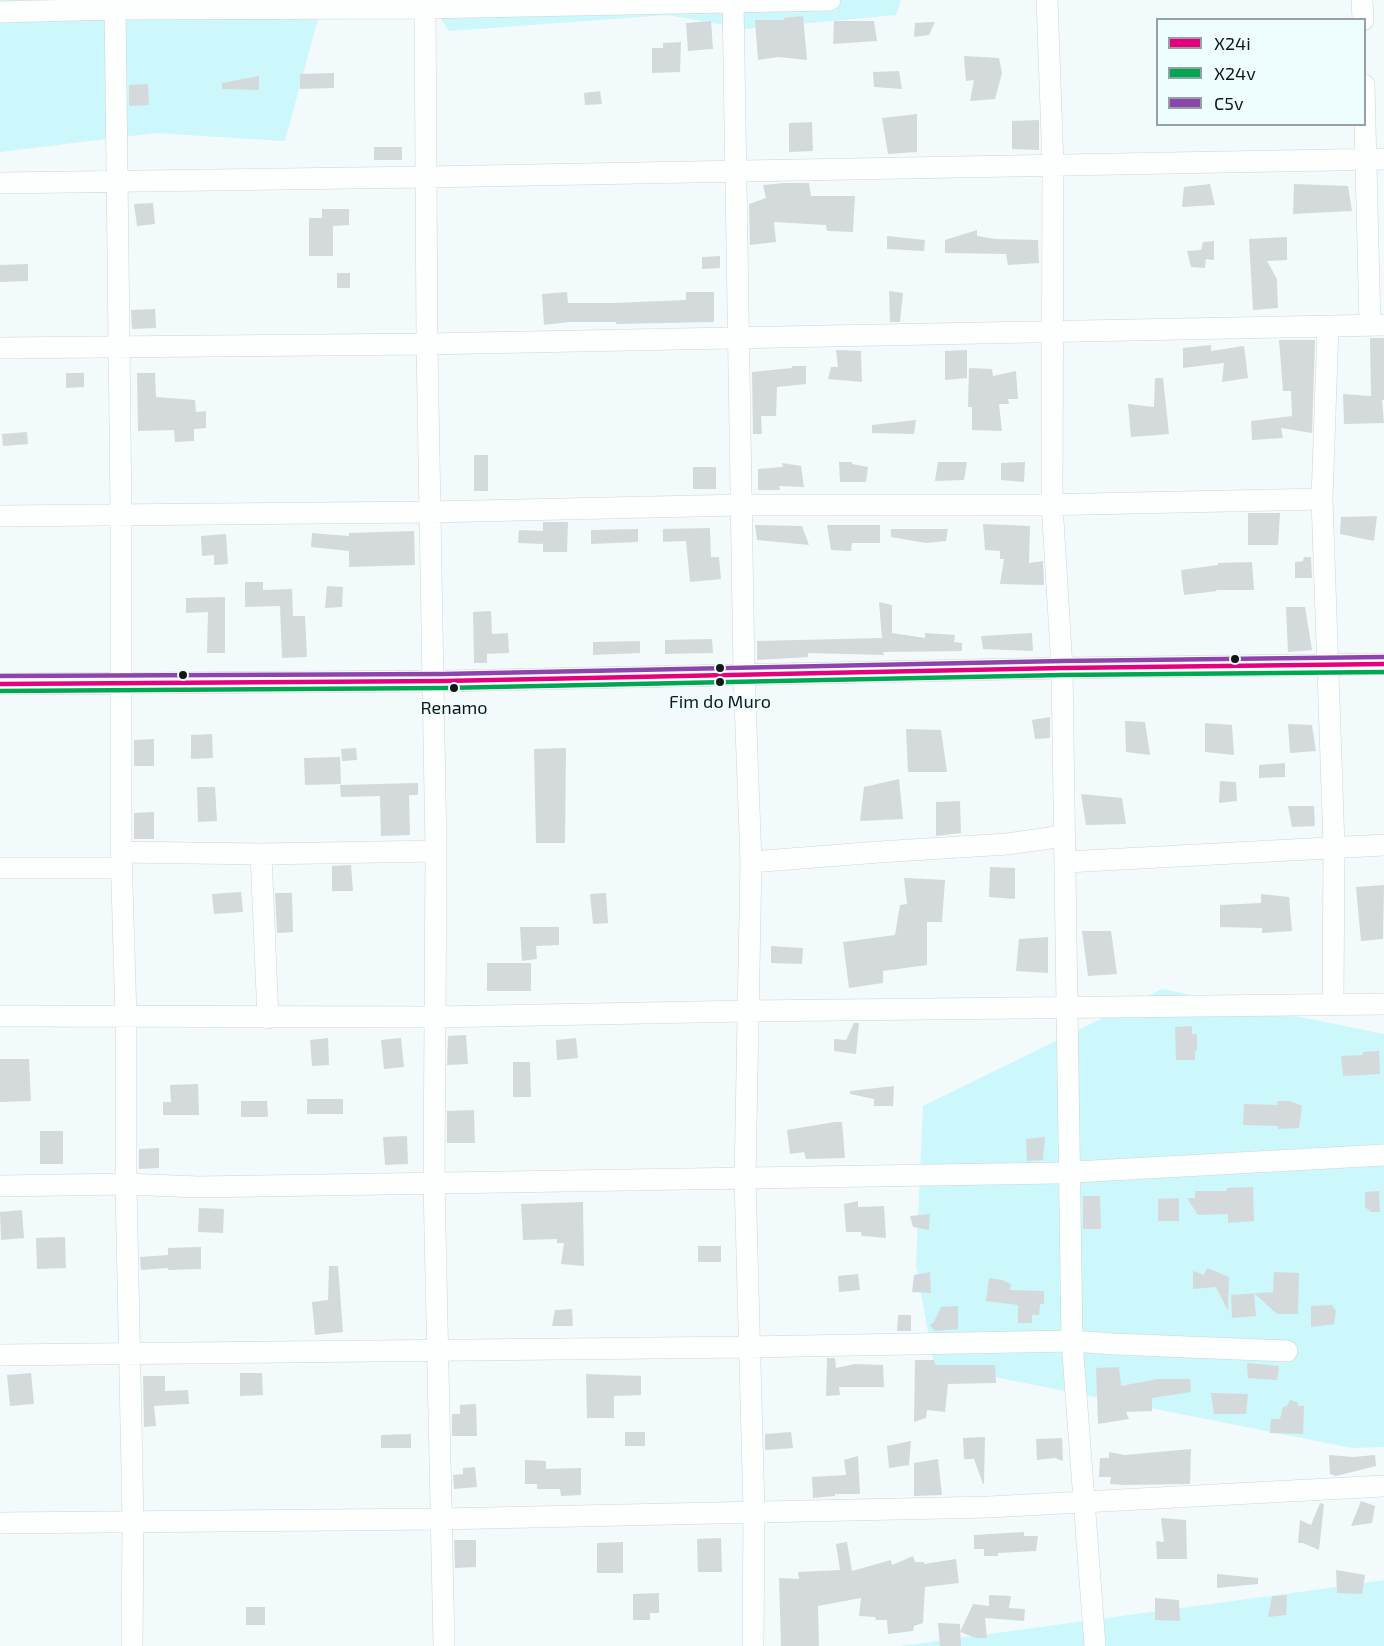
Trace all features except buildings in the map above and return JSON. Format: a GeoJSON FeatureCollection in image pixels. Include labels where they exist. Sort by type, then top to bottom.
{"type":"FeatureCollection","features":[{"type":"Feature","properties":{"kind":"street"},"geometry":{"type":"LineString","coordinates":[[0,12],[116,4],[830,0]]}},
{"type":"Feature","properties":{"kind":"street"},"geometry":{"type":"LineString","coordinates":[[1047,0],[1053,165],[1052,504],[1062,668],[1072,1341],[1095,1646]]}},
{"type":"Feature","properties":{"kind":"street"},"geometry":{"type":"LineString","coordinates":[[1362,0],[1363,18]]}},
{"type":"Feature","properties":{"kind":"street"},"geometry":{"type":"LineString","coordinates":[[733,1],[744,674],[751,862],[745,1178],[754,1511],[753,1646]]}},
{"type":"Feature","properties":{"kind":"street"},"geometry":{"type":"LineString","coordinates":[[116,4],[121,513],[121,860],[126,1017],[126,1184],[133,1520],[132,1646]]}},
{"type":"Feature","properties":{"kind":"street"},"geometry":{"type":"LineString","coordinates":[[425,4],[427,344],[436,850],[434,1183],[444,1646]]}},
{"type":"Feature","properties":{"kind":"street"},"geometry":{"type":"LineString","coordinates":[[0,348],[427,344],[1377,325],[1375,159],[1366,92]]}},
{"type":"Feature","properties":{"kind":"street"},"geometry":{"type":"LineString","coordinates":[[0,183],[737,172],[1375,159]]}},
{"type":"Feature","properties":{"kind":"street"},"geometry":{"type":"LineString","coordinates":[[1328,326],[1322,499],[1334,846],[1333,1005]]}},
{"type":"Feature","properties":{"kind":"street"},"geometry":{"type":"LineString","coordinates":[[0,516],[1322,499]]}},
{"type":"Feature","properties":{"kind":"street"},"geometry":{"type":"LineString","coordinates":[[0,684],[120,681],[433,681],[1384,664]]}},
{"type":"Feature","properties":{"kind":"street"},"geometry":{"type":"LineString","coordinates":[[751,862],[1007,844],[1064,836]]}},
{"type":"Feature","properties":{"kind":"street"},"geometry":{"type":"LineString","coordinates":[[1066,862],[1384,845]]}},
{"type":"Feature","properties":{"kind":"street"},"geometry":{"type":"LineString","coordinates":[[0,868],[261,854],[436,850]]}},
{"type":"Feature","properties":{"kind":"street"},"geometry":{"type":"LineString","coordinates":[[261,854],[268,1018]]}},
{"type":"Feature","properties":{"kind":"street"},"geometry":{"type":"LineString","coordinates":[[0,1016],[436,1017],[1384,1004]]}},
{"type":"Feature","properties":{"kind":"street"},"geometry":{"type":"LineString","coordinates":[[0,1186],[126,1184],[198,1186],[1068,1173],[1384,1155]]}},
{"type":"Feature","properties":{"kind":"street"},"geometry":{"type":"LineString","coordinates":[[0,1355],[1072,1341],[1136,1346],[1287,1351]]}},
{"type":"Feature","properties":{"kind":"street"},"geometry":{"type":"LineString","coordinates":[[0,1522],[441,1520],[1083,1503],[1384,1486]]}},
{"type":"Feature","properties":{"kind":"shaded area"},"geometry":{"type":"Polygon","coordinates":[[[0,0],[323,0],[285,141],[155,133],[0,152],[0,0]]]}},
{"type":"Feature","properties":{"kind":"shaded area"},"geometry":{"type":"Polygon","coordinates":[[[428,0],[901,0],[896,15],[746,29],[668,15],[449,31],[428,0]]]}},
{"type":"Feature","properties":{"kind":"shaded area"},"geometry":{"type":"Polygon","coordinates":[[[1162,989],[1384,1034],[1384,1447],[1352,1448],[934,1365],[916,1265],[923,1106],[1162,989]]]}},
{"type":"Feature","properties":{"kind":"shaded area"},"geometry":{"type":"Polygon","coordinates":[[[1384,1580],[1384,1646],[900,1646],[1329,1588],[1384,1580]]]}},
{"type":"Feature","properties":{"kind":"transit line","name":"C5v"},"geometry":{"type":"LineString","coordinates":[[0,676],[444,674],[1062,661],[1384,657]]}},
{"type":"Feature","properties":{"kind":"transit line","name":"X24i"},"geometry":{"type":"LineString","coordinates":[[0,684],[444,681],[1062,668],[1384,664]]}},
{"type":"Feature","properties":{"kind":"transit line","name":"X24v"},"geometry":{"type":"LineString","coordinates":[[0,691],[444,688],[1062,675],[1384,672]]}},
{"type":"Feature","properties":{"kind":"place","name":"Fim do Muro"},"geometry":{"type":"Point","coordinates":[720,682]}},
{"type":"Feature","properties":{"kind":"place","name":"Renamo"},"geometry":{"type":"Point","coordinates":[454,688]}}]}
